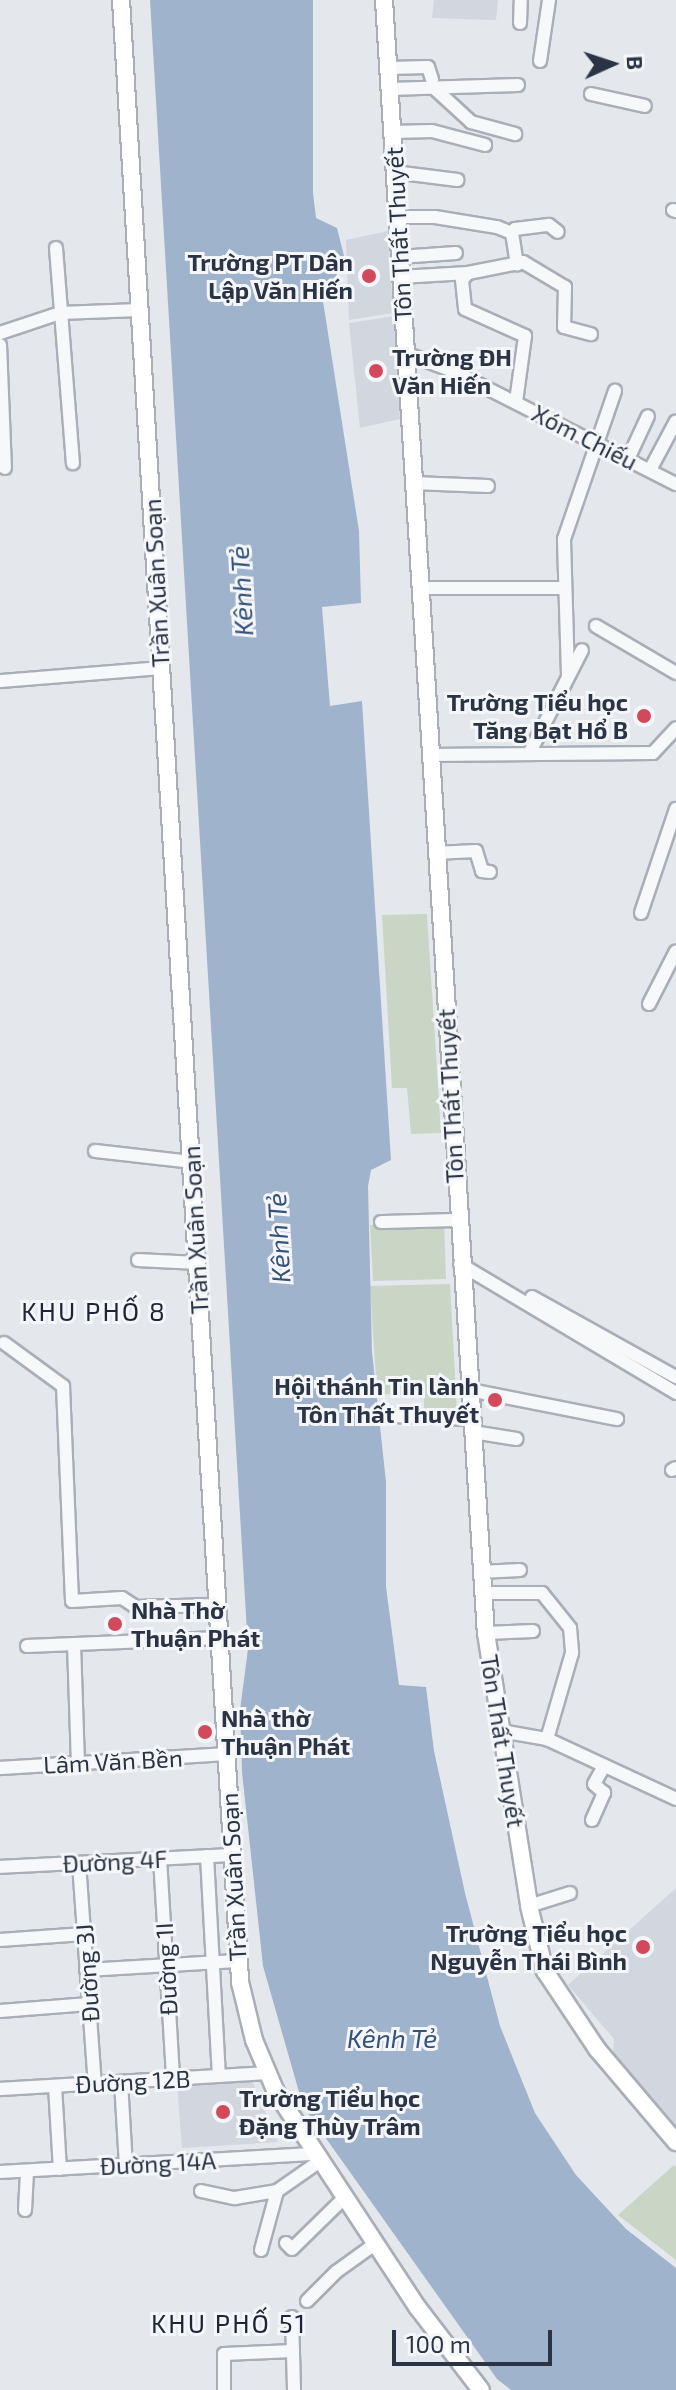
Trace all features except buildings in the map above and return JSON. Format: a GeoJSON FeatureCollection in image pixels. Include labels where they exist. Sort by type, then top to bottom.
{"type":"FeatureCollection","features":[{"type":"Feature","properties":{"kind":"main road","name":"Trần Xuân Soạn"},"geometry":{"type":"LineString","coordinates":[[121,0],[237,1961],[248,2021],[267,2073],[343,2199],[481,2390]]}},
{"type":"Feature","properties":{"kind":"main road","name":"Tôn Thất Thuyết"},"geometry":{"type":"LineString","coordinates":[[384,0],[457,1220],[486,1633],[529,1906],[553,1990],[676,2142]]}},
{"type":"Feature","properties":{"kind":"street"},"geometry":{"type":"LineString","coordinates":[[520,23],[521,0]]}},
{"type":"Feature","properties":{"kind":"street"},"geometry":{"type":"LineString","coordinates":[[540,61],[549,0]]}},
{"type":"Feature","properties":{"kind":"street"},"geometry":{"type":"LineString","coordinates":[[388,68],[428,67],[432,83],[471,122],[515,134]]}},
{"type":"Feature","properties":{"kind":"street"},"geometry":{"type":"LineString","coordinates":[[389,89],[432,83],[518,85]]}},
{"type":"Feature","properties":{"kind":"street"},"geometry":{"type":"LineString","coordinates":[[591,94],[645,106]]}},
{"type":"Feature","properties":{"kind":"street"},"geometry":{"type":"LineString","coordinates":[[392,132],[432,131],[485,145]]}},
{"type":"Feature","properties":{"kind":"street"},"geometry":{"type":"LineString","coordinates":[[394,172],[457,180]]}},
{"type":"Feature","properties":{"kind":"street"},"geometry":{"type":"LineString","coordinates":[[397,217],[435,217],[512,233]]}},
{"type":"Feature","properties":{"kind":"street"},"geometry":{"type":"LineString","coordinates":[[512,233],[515,229],[549,225],[558,232]]}},
{"type":"Feature","properties":{"kind":"street"},"geometry":{"type":"LineString","coordinates":[[512,233],[517,265]]}},
{"type":"Feature","properties":{"kind":"street"},"geometry":{"type":"LineString","coordinates":[[56,248],[73,463]]}},
{"type":"Feature","properties":{"kind":"street"},"geometry":{"type":"LineString","coordinates":[[399,257],[456,253]]}},
{"type":"Feature","properties":{"kind":"street"},"geometry":{"type":"LineString","coordinates":[[400,277],[468,273],[523,262],[565,287],[568,294],[560,321],[591,334]]}},
{"type":"Feature","properties":{"kind":"street"},"geometry":{"type":"LineString","coordinates":[[468,273],[462,280],[465,309],[525,336],[516,402]]}},
{"type":"Feature","properties":{"kind":"street"},"geometry":{"type":"LineString","coordinates":[[0,333],[60,313],[139,310]]}},
{"type":"Feature","properties":{"kind":"street"},"geometry":{"type":"LineString","coordinates":[[0,345],[5,468]]}},
{"type":"Feature","properties":{"kind":"street","name":"Xóm Chiếu"},"geometry":{"type":"LineString","coordinates":[[405,353],[516,402],[676,484]]}},
{"type":"Feature","properties":{"kind":"street"},"geometry":{"type":"LineString","coordinates":[[568,675],[562,588],[564,539],[595,441],[615,391]]}},
{"type":"Feature","properties":{"kind":"street"},"geometry":{"type":"LineString","coordinates":[[628,459],[648,416]]}},
{"type":"Feature","properties":{"kind":"street"},"geometry":{"type":"LineString","coordinates":[[650,470],[676,421]]}},
{"type":"Feature","properties":{"kind":"street"},"geometry":{"type":"LineString","coordinates":[[413,483],[488,486]]}},
{"type":"Feature","properties":{"kind":"street"},"geometry":{"type":"LineString","coordinates":[[419,588],[562,588]]}},
{"type":"Feature","properties":{"kind":"street"},"geometry":{"type":"LineString","coordinates":[[596,626],[676,673]]}},
{"type":"Feature","properties":{"kind":"street"},"geometry":{"type":"LineString","coordinates":[[531,750],[582,650]]}},
{"type":"Feature","properties":{"kind":"street"},"geometry":{"type":"LineString","coordinates":[[0,681],[161,668]]}},
{"type":"Feature","properties":{"kind":"street"},"geometry":{"type":"LineString","coordinates":[[429,755],[531,750],[653,753],[676,728]]}},
{"type":"Feature","properties":{"kind":"street"},"geometry":{"type":"LineString","coordinates":[[641,913],[676,809]]}},
{"type":"Feature","properties":{"kind":"street"},"geometry":{"type":"LineString","coordinates":[[435,853],[476,851],[482,871],[490,872]]}},
{"type":"Feature","properties":{"kind":"street"},"geometry":{"type":"LineString","coordinates":[[649,1004],[676,951]]}},
{"type":"Feature","properties":{"kind":"street"},"geometry":{"type":"LineString","coordinates":[[95,1151],[191,1162]]}},
{"type":"Feature","properties":{"kind":"street"},"geometry":{"type":"LineString","coordinates":[[381,1222],[457,1220]]}},
{"type":"Feature","properties":{"kind":"street"},"geometry":{"type":"LineString","coordinates":[[138,1260],[197,1263]]}},
{"type":"Feature","properties":{"kind":"street"},"geometry":{"type":"LineString","coordinates":[[460,1260],[676,1377]]}},
{"type":"Feature","properties":{"kind":"street"},"geometry":{"type":"LineString","coordinates":[[460,1260],[676,1393]]}},
{"type":"Feature","properties":{"kind":"street"},"geometry":{"type":"LineString","coordinates":[[4,1343],[63,1386],[72,1601],[122,1598],[136,1607],[217,1605]]}},
{"type":"Feature","properties":{"kind":"street"},"geometry":{"type":"LineString","coordinates":[[470,1390],[617,1419]]}},
{"type":"Feature","properties":{"kind":"street"},"geometry":{"type":"LineString","coordinates":[[393,1416],[472,1425],[516,1439]]}},
{"type":"Feature","properties":{"kind":"street"},"geometry":{"type":"LineString","coordinates":[[480,1572],[520,1570]]}},
{"type":"Feature","properties":{"kind":"street"},"geometry":{"type":"LineString","coordinates":[[482,1593],[542,1593],[570,1628],[572,1653],[547,1739]]}},
{"type":"Feature","properties":{"kind":"street"},"geometry":{"type":"LineString","coordinates":[[486,1633],[533,1631]]}},
{"type":"Feature","properties":{"kind":"street"},"geometry":{"type":"LineString","coordinates":[[27,1646],[219,1638]]}},
{"type":"Feature","properties":{"kind":"street"},"geometry":{"type":"LineString","coordinates":[[74,1644],[78,1763]]}},
{"type":"Feature","properties":{"kind":"street"},"geometry":{"type":"LineString","coordinates":[[501,1731],[547,1739],[676,1799]]}},
{"type":"Feature","properties":{"kind":"street","name":"Lâm Văn Bền"},"geometry":{"type":"LineString","coordinates":[[0,1768],[226,1754]]}},
{"type":"Feature","properties":{"kind":"street"},"geometry":{"type":"LineString","coordinates":[[592,1820],[604,1793],[594,1784],[604,1766]]}},
{"type":"Feature","properties":{"kind":"street","name":"Đường 4F"},"geometry":{"type":"LineString","coordinates":[[0,1867],[230,1855]]}},
{"type":"Feature","properties":{"kind":"street"},"geometry":{"type":"LineString","coordinates":[[207,1856],[219,2076]]}},
{"type":"Feature","properties":{"kind":"street","name":"Đường 1I"},"geometry":{"type":"LineString","coordinates":[[160,1858],[173,2079]]}},
{"type":"Feature","properties":{"kind":"street","name":"Đường 3J"},"geometry":{"type":"LineString","coordinates":[[79,1863],[95,2084]]}},
{"type":"Feature","properties":{"kind":"street"},"geometry":{"type":"LineString","coordinates":[[529,1906],[570,1893]]}},
{"type":"Feature","properties":{"kind":"street"},"geometry":{"type":"LineString","coordinates":[[0,1940],[84,1934]]}},
{"type":"Feature","properties":{"kind":"street"},"geometry":{"type":"LineString","coordinates":[[86,1970],[237,1961]]}},
{"type":"Feature","properties":{"kind":"street"},"geometry":{"type":"LineString","coordinates":[[0,2011],[89,2004]]}},
{"type":"Feature","properties":{"kind":"street","name":"Đường 12B"},"geometry":{"type":"LineString","coordinates":[[0,2089],[267,2073]]}},
{"type":"Feature","properties":{"kind":"street"},"geometry":{"type":"LineString","coordinates":[[121,2082],[126,2165]]}},
{"type":"Feature","properties":{"kind":"street"},"geometry":{"type":"LineString","coordinates":[[55,2086],[60,2169]]}},
{"type":"Feature","properties":{"kind":"street"},"geometry":{"type":"LineString","coordinates":[[201,2191],[235,2198],[277,2191],[318,2157]]}},
{"type":"Feature","properties":{"kind":"street","name":"Đường 14A"},"geometry":{"type":"LineString","coordinates":[[0,2172],[318,2157]]}},
{"type":"Feature","properties":{"kind":"street"},"geometry":{"type":"LineString","coordinates":[[25,2210],[27,2171]]}},
{"type":"Feature","properties":{"kind":"street"},"geometry":{"type":"LineString","coordinates":[[261,2250],[277,2191]]}},
{"type":"Feature","properties":{"kind":"street"},"geometry":{"type":"LineString","coordinates":[[286,2243],[292,2249],[343,2199]]}},
{"type":"Feature","properties":{"kind":"street"},"geometry":{"type":"LineString","coordinates":[[307,2301],[336,2272],[375,2244]]}},
{"type":"Feature","properties":{"kind":"street"},"geometry":{"type":"LineString","coordinates":[[292,2317],[294,2390]]}},
{"type":"Feature","properties":{"kind":"street"},"geometry":{"type":"LineString","coordinates":[[224,2390],[224,2354],[293,2351]]}},
{"type":"Feature","properties":{"kind":"shaded area"},"geometry":{"type":"Polygon","coordinates":[[[434,0],[498,0],[496,20],[432,18],[434,0]]]}},
{"type":"Feature","properties":{"kind":"shaded area","name":"Trường PT Dân Lập Văn Hiến"},"geometry":{"type":"Polygon","coordinates":[[[388,231],[393,313],[349,320],[346,240],[388,231]]]}},
{"type":"Feature","properties":{"kind":"shaded area","name":"Trường ĐH Văn Hiến"},"geometry":{"type":"Polygon","coordinates":[[[395,316],[400,419],[360,428],[349,323],[395,316]]]}},
{"type":"Feature","properties":{"kind":"shaded area","name":"Trường Tiểu học Nguyễn Thái Bình"},"geometry":{"type":"Polygon","coordinates":[[[676,1888],[676,2133],[613,2056],[614,2039],[568,1985],[676,1888]]]}},
{"type":"Feature","properties":{"kind":"shaded area","name":"Trường Tiểu học Đặng Thùy Trâm"},"geometry":{"type":"Polygon","coordinates":[[[251,2078],[278,2142],[182,2148],[177,2083],[251,2078]]]}},
{"type":"Feature","properties":{"kind":"green space"},"geometry":{"type":"Polygon","coordinates":[[[427,914],[441,1133],[411,1134],[407,1088],[392,1088],[382,915],[427,914]]]}},
{"type":"Feature","properties":{"kind":"green space"},"geometry":{"type":"Polygon","coordinates":[[[444,1223],[446,1279],[373,1281],[370,1225],[444,1223]]]}},
{"type":"Feature","properties":{"kind":"green space"},"geometry":{"type":"Polygon","coordinates":[[[450,1284],[457,1412],[424,1411],[424,1395],[377,1394],[370,1286],[450,1284]]]}},
{"type":"Feature","properties":{"kind":"green space"},"geometry":{"type":"Polygon","coordinates":[[[674,2165],[676,2167],[676,2260],[618,2215],[674,2165]]]}},
{"type":"Feature","properties":{"kind":"water","name":"Kênh Tẻ"},"geometry":{"type":"Polygon","coordinates":[[[150,0],[313,0],[313,193],[316,218],[337,228],[345,260],[323,301],[359,531],[361,603],[322,607],[330,706],[362,701],[391,1160],[371,1170],[368,1186],[372,1352],[386,1482],[386,1587],[399,1685],[426,1687],[434,1751],[465,1893],[500,2026],[535,2113],[576,2175],[626,2229],[676,2268],[676,2390],[511,2390],[497,2379],[303,2106],[263,1966],[242,1772],[240,1710],[248,1649],[150,0]]]}},
{"type":"Feature","properties":{"kind":"place","name":"Trường PT Dân Lập Văn Hiến"},"geometry":{"type":"Point","coordinates":[369,276]}},
{"type":"Feature","properties":{"kind":"place","name":"Trường ĐH Văn Hiến"},"geometry":{"type":"Point","coordinates":[376,371]}},
{"type":"Feature","properties":{"kind":"place","name":"Trường Tiểu học Tăng Bạt Hổ B"},"geometry":{"type":"Point","coordinates":[644,716]}},
{"type":"Feature","properties":{"kind":"place","name":"Hội thánh Tin lành Tôn Thất Thuyết"},"geometry":{"type":"Point","coordinates":[495,1400]}},
{"type":"Feature","properties":{"kind":"place","name":"Nhà Thờ Thuận Phát"},"geometry":{"type":"Point","coordinates":[115,1624]}},
{"type":"Feature","properties":{"kind":"place","name":"Nhà thờ Thuận Phát"},"geometry":{"type":"Point","coordinates":[205,1732]}},
{"type":"Feature","properties":{"kind":"place","name":"Trường Tiểu học Nguyễn Thái Bình"},"geometry":{"type":"Point","coordinates":[643,1947]}},
{"type":"Feature","properties":{"kind":"place","name":"Trường Tiểu học Đặng Thùy Trâm"},"geometry":{"type":"Point","coordinates":[223,2112]}},
{"type":"Feature","properties":{"kind":"district","name":"KHU PHỐ 8"},"geometry":{"type":"Point","coordinates":[94,1311]}},
{"type":"Feature","properties":{"kind":"district","name":"KHU PHỐ 51"},"geometry":{"type":"Point","coordinates":[229,2323]}}]}
